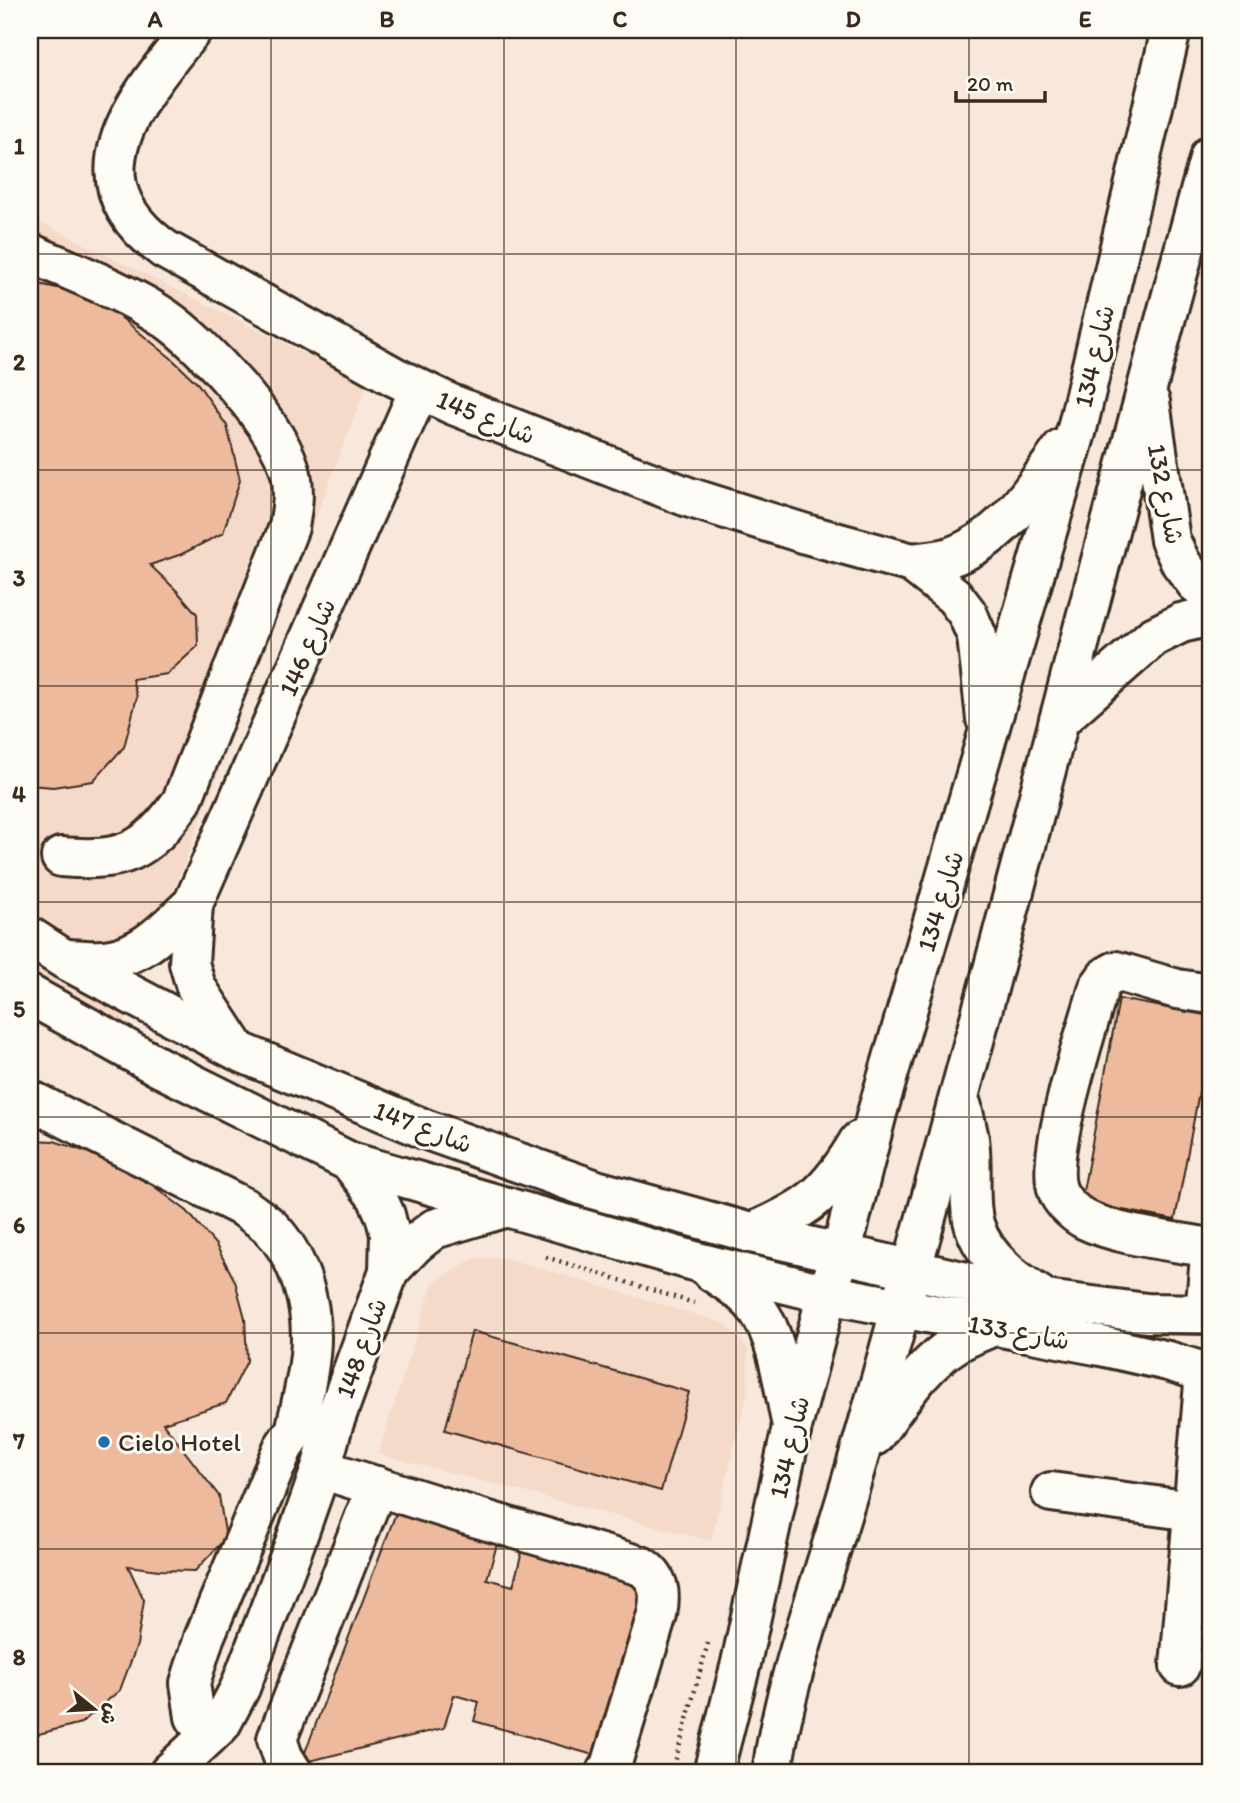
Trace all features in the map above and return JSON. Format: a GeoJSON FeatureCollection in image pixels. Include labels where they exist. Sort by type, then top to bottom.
{"type":"FeatureCollection","features":[{"type":"Feature","properties":{"kind":"street","name":"شارع 145"},"geometry":{"type":"LineString","coordinates":[[192,30],[146,91],[128,121],[118,145],[114,162],[120,199],[143,234],[164,249],[419,390],[688,497],[806,534],[912,563],[954,596],[972,623],[989,737]]}},
{"type":"Feature","properties":{"kind":"street","name":"شارع 134"},"geometry":{"type":"LineString","coordinates":[[713,1773],[741,1663],[792,1427],[827,1294],[841,1254],[877,1113],[1077,429],[1167,34]]}},
{"type":"Feature","properties":{"kind":"street"},"geometry":{"type":"LineString","coordinates":[[772,1773],[799,1652],[860,1454],[912,1270],[1147,383],[1210,156]]}},
{"type":"Feature","properties":{"kind":"street"},"geometry":{"type":"LineString","coordinates":[[30,253],[100,283],[165,318],[212,359],[274,433],[284,450],[292,475],[294,500],[289,527],[182,801],[165,825],[144,845],[121,855],[94,860],[61,857]]}},
{"type":"Feature","properties":{"kind":"street","name":"شارع 132"},"geometry":{"type":"LineString","coordinates":[[1147,383],[1170,540],[1181,563],[1196,583],[1210,594]]}},
{"type":"Feature","properties":{"kind":"street","name":"شارع 146"},"geometry":{"type":"LineString","coordinates":[[239,1051],[196,987],[189,963],[193,904],[419,390]]}},
{"type":"Feature","properties":{"kind":"street","name":"شارع 145"},"geometry":{"type":"LineString","coordinates":[[912,563],[948,557],[975,546],[994,534],[1019,508],[1077,429]]}},
{"type":"Feature","properties":{"kind":"street"},"geometry":{"type":"LineString","coordinates":[[1059,720],[1153,637],[1181,623],[1210,616]]}},
{"type":"Feature","properties":{"kind":"street"},"geometry":{"type":"LineString","coordinates":[[241,647],[296,671]]}},
{"type":"Feature","properties":{"kind":"street","name":"شارع 146"},"geometry":{"type":"LineString","coordinates":[[64,959],[110,960],[130,954],[149,944],[193,904]]}},
{"type":"Feature","properties":{"kind":"street","name":"شارع 147"},"geometry":{"type":"LineString","coordinates":[[30,937],[64,959],[239,1051],[427,1130],[596,1189],[751,1233],[841,1254]]}},
{"type":"Feature","properties":{"kind":"street"},"geometry":{"type":"LineString","coordinates":[[1210,994],[1177,989],[1116,971],[1107,976],[1099,987],[1066,1104],[1056,1162],[1056,1180],[1059,1194],[1084,1219],[1110,1229],[1210,1248]]}},
{"type":"Feature","properties":{"kind":"street","name":"شارع 147"},"geometry":{"type":"LineString","coordinates":[[32,1001],[159,1068],[350,1162],[701,1263],[827,1294]]}},
{"type":"Feature","properties":{"kind":"street"},"geometry":{"type":"LineString","coordinates":[[959,1093],[969,1140],[969,1195],[972,1217],[981,1241],[1004,1270],[1046,1300]]}},
{"type":"Feature","properties":{"kind":"street"},"geometry":{"type":"LineString","coordinates":[[30,1100],[246,1208],[269,1226],[282,1242],[295,1264],[303,1286],[311,1338],[315,1427],[321,1469],[240,1688],[221,1724],[169,1773]]}},
{"type":"Feature","properties":{"kind":"street"},"geometry":{"type":"LineString","coordinates":[[751,1233],[793,1214],[813,1201],[831,1184],[877,1113]]}},
{"type":"Feature","properties":{"kind":"street","name":"شارع 148"},"geometry":{"type":"LineString","coordinates":[[350,1162],[377,1197],[385,1215],[390,1234],[389,1271]]}},
{"type":"Feature","properties":{"kind":"street","name":"شارع 148"},"geometry":{"type":"LineString","coordinates":[[315,1427],[389,1271],[434,1229],[507,1206]]}},
{"type":"Feature","properties":{"kind":"street","name":"شارع 133"},"geometry":{"type":"LineString","coordinates":[[841,1254],[1046,1300],[1147,1313],[1208,1314]]}},
{"type":"Feature","properties":{"kind":"street"},"geometry":{"type":"LineString","coordinates":[[1208,1314],[1210,1257]]}},
{"type":"Feature","properties":{"kind":"street"},"geometry":{"type":"LineString","coordinates":[[701,1263],[745,1296],[758,1310],[774,1349],[792,1427]]}},
{"type":"Feature","properties":{"kind":"street","name":"شارع 133"},"geometry":{"type":"LineString","coordinates":[[827,1294],[1101,1346],[1208,1373]]}},
{"type":"Feature","properties":{"kind":"street"},"geometry":{"type":"LineString","coordinates":[[860,1454],[907,1392],[937,1358],[956,1344],[991,1327]]}},
{"type":"Feature","properties":{"kind":"street"},"geometry":{"type":"LineString","coordinates":[[1180,1666],[1208,1373]]}},
{"type":"Feature","properties":{"kind":"street"},"geometry":{"type":"LineString","coordinates":[[207,1737],[195,1717],[190,1683],[204,1638],[283,1448],[315,1427]]}},
{"type":"Feature","properties":{"kind":"street"},"geometry":{"type":"LineString","coordinates":[[321,1469],[641,1566],[650,1572],[657,1582],[661,1596],[657,1615],[611,1766],[606,1773]]}},
{"type":"Feature","properties":{"kind":"street"},"geometry":{"type":"LineString","coordinates":[[293,1773],[277,1740],[377,1486]]}},
{"type":"Feature","properties":{"kind":"street"},"geometry":{"type":"LineString","coordinates":[[1051,1492],[1193,1511]]}},
{"type":"Feature","properties":{"kind":"path"},"geometry":{"type":"LineString","coordinates":[[537,1254],[697,1304]]}},
{"type":"Feature","properties":{"kind":"path"},"geometry":{"type":"LineString","coordinates":[[672,1773],[708,1642]]}},
{"type":"Feature","properties":{"kind":"shaded area"},"geometry":{"type":"Polygon","coordinates":[[[30,217],[367,384],[117,1040],[30,997],[30,217]]]}},
{"type":"Feature","properties":{"kind":"shaded area"},"geometry":{"type":"Polygon","coordinates":[[[474,1258],[506,1258],[724,1323],[748,1349],[748,1393],[711,1541],[378,1454],[433,1283],[474,1258]]]}},
{"type":"Feature","properties":{"kind":"building"},"geometry":{"type":"Polygon","coordinates":[[[30,282],[66,290],[113,311],[171,358],[198,384],[227,426],[240,480],[223,533],[182,554],[150,565],[197,614],[198,646],[167,674],[132,679],[137,697],[124,747],[93,781],[53,787],[30,785],[30,282]]]}},
{"type":"Feature","properties":{"kind":"building"},"geometry":{"type":"Polygon","coordinates":[[[1119,999],[1210,1016],[1210,1034],[1175,1220],[1081,1202],[1119,999]]]}},
{"type":"Feature","properties":{"kind":"building","name":"Cielo Hotel"},"geometry":{"type":"Polygon","coordinates":[[[30,1140],[54,1141],[102,1157],[151,1184],[187,1211],[216,1245],[235,1281],[245,1318],[247,1361],[226,1403],[163,1423],[219,1496],[226,1538],[195,1571],[128,1566],[144,1600],[137,1645],[120,1690],[81,1723],[35,1735],[30,1733],[30,1140]]]}},
{"type":"Feature","properties":{"kind":"building"},"geometry":{"type":"Polygon","coordinates":[[[472,1331],[689,1392],[661,1491],[445,1430],[472,1331]]]}},
{"type":"Feature","properties":{"kind":"building"},"geometry":{"type":"Polygon","coordinates":[[[396,1513],[498,1541],[487,1579],[513,1586],[523,1548],[646,1582],[597,1756],[474,1721],[479,1702],[454,1695],[444,1728],[301,1763],[396,1513]]]}},
{"type":"Feature","properties":{"kind":"place","name":"Cielo Hotel"},"geometry":{"type":"Point","coordinates":[104,1442]}}]}
